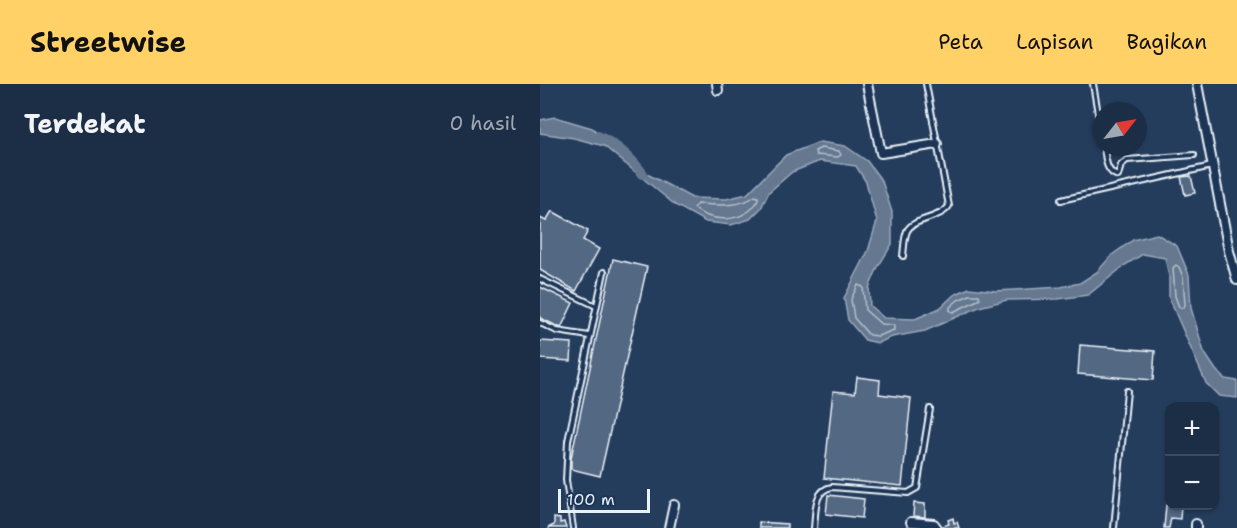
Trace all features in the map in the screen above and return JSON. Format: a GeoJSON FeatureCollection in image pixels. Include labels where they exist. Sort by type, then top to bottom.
{"type":"FeatureCollection","features":[{"type":"Feature","properties":{"kind":"street"},"geometry":{"type":"LineString","coordinates":[[867,84],[881,153],[937,144]]}},
{"type":"Feature","properties":{"kind":"street"},"geometry":{"type":"LineString","coordinates":[[1197,84],[1229,251],[1237,280]]}},
{"type":"Feature","properties":{"kind":"street"},"geometry":{"type":"LineString","coordinates":[[669,528],[674,505]]}},
{"type":"Feature","properties":{"kind":"street"},"geometry":{"type":"LineString","coordinates":[[911,522],[934,524],[937,528]]}},
{"type":"Feature","properties":{"kind":"lane"},"geometry":{"type":"LineString","coordinates":[[903,256],[906,232],[911,226],[944,212],[949,206],[926,84]]}},
{"type":"Feature","properties":{"kind":"lane"},"geometry":{"type":"LineString","coordinates":[[1093,84],[1096,102]]}},
{"type":"Feature","properties":{"kind":"lane"},"geometry":{"type":"LineString","coordinates":[[1105,156],[1107,166],[1112,174],[1118,176],[1121,165],[1127,160],[1194,155]]}},
{"type":"Feature","properties":{"kind":"lane"},"geometry":{"type":"LineString","coordinates":[[1061,200],[1212,166]]}},
{"type":"Feature","properties":{"kind":"lane"},"geometry":{"type":"LineString","coordinates":[[573,528],[567,480],[568,441],[604,272]]}},
{"type":"Feature","properties":{"kind":"lane"},"geometry":{"type":"LineString","coordinates":[[540,279],[596,307]]}},
{"type":"Feature","properties":{"kind":"lane"},"geometry":{"type":"LineString","coordinates":[[540,323],[557,331],[589,336]]}},
{"type":"Feature","properties":{"kind":"lane"},"geometry":{"type":"LineString","coordinates":[[1113,528],[1127,392]]}},
{"type":"Feature","properties":{"kind":"lane"},"geometry":{"type":"LineString","coordinates":[[814,528],[819,495],[825,488],[908,493],[917,488],[930,409]]}},
{"type":"Feature","properties":{"kind":"water"},"geometry":{"type":"Polygon","coordinates":[[[555,117],[592,128],[649,175],[692,198],[726,199],[747,194],[786,155],[820,142],[845,146],[867,161],[882,181],[892,212],[892,244],[869,288],[870,306],[884,318],[915,319],[940,308],[954,295],[969,288],[996,291],[1061,287],[1080,283],[1097,272],[1112,255],[1133,240],[1157,234],[1177,246],[1189,275],[1191,308],[1204,352],[1225,379],[1237,381],[1237,398],[1219,396],[1206,383],[1169,298],[1169,276],[1165,258],[1143,254],[1125,265],[1088,295],[1058,299],[1007,300],[979,307],[925,331],[892,337],[878,343],[865,340],[848,320],[844,298],[868,251],[877,221],[866,182],[856,166],[820,161],[792,172],[769,192],[761,208],[750,219],[731,225],[706,222],[675,205],[604,146],[574,138],[540,133],[540,120],[555,117]]]}},
{"type":"Feature","properties":{"kind":"building"},"geometry":{"type":"Polygon","coordinates":[[[1191,176],[1195,193],[1185,195],[1181,177],[1191,176]]]}},
{"type":"Feature","properties":{"kind":"building"},"geometry":{"type":"Polygon","coordinates":[[[552,211],[588,231],[583,240],[599,249],[576,291],[540,270],[540,218],[546,221],[552,211]]]}},
{"type":"Feature","properties":{"kind":"building"},"geometry":{"type":"Polygon","coordinates":[[[613,259],[647,267],[600,476],[571,469],[571,458],[613,259]]]}},
{"type":"Feature","properties":{"kind":"building"},"geometry":{"type":"Polygon","coordinates":[[[540,287],[573,303],[561,328],[540,318],[540,287]]]}},
{"type":"Feature","properties":{"kind":"building"},"geometry":{"type":"Polygon","coordinates":[[[540,341],[572,343],[571,361],[540,359],[540,341]]]}},
{"type":"Feature","properties":{"kind":"building"},"geometry":{"type":"Polygon","coordinates":[[[1080,345],[1155,351],[1153,380],[1078,374],[1080,345]]]}},
{"type":"Feature","properties":{"kind":"building"},"geometry":{"type":"Polygon","coordinates":[[[857,377],[880,380],[879,394],[911,398],[902,486],[824,478],[833,391],[855,393],[857,377]]]}},
{"type":"Feature","properties":{"kind":"building"},"geometry":{"type":"Polygon","coordinates":[[[828,495],[864,499],[862,518],[826,514],[828,495]]]}},
{"type":"Feature","properties":{"kind":"building"},"geometry":{"type":"Polygon","coordinates":[[[914,503],[925,504],[925,517],[913,516],[914,503]]]}},
{"type":"Feature","properties":{"kind":"building"},"geometry":{"type":"Polygon","coordinates":[[[1166,510],[1181,510],[1180,519],[1171,518],[1169,528],[1164,528],[1166,510]]]}},
{"type":"Feature","properties":{"kind":"building"},"geometry":{"type":"Polygon","coordinates":[[[554,518],[560,519],[560,523],[564,522],[566,528],[548,528],[554,525],[554,518]]]}},
{"type":"Feature","properties":{"kind":"building"},"geometry":{"type":"Polygon","coordinates":[[[953,518],[959,528],[943,528],[949,524],[948,520],[953,518]]]}},
{"type":"Feature","properties":{"kind":"building"},"geometry":{"type":"Polygon","coordinates":[[[759,522],[787,524],[787,528],[759,528],[759,522]]]}},
{"type":"Feature","properties":{"kind":"waterway"},"geometry":{"type":"LineString","coordinates":[[598,136],[623,152],[643,174]]}}]}
